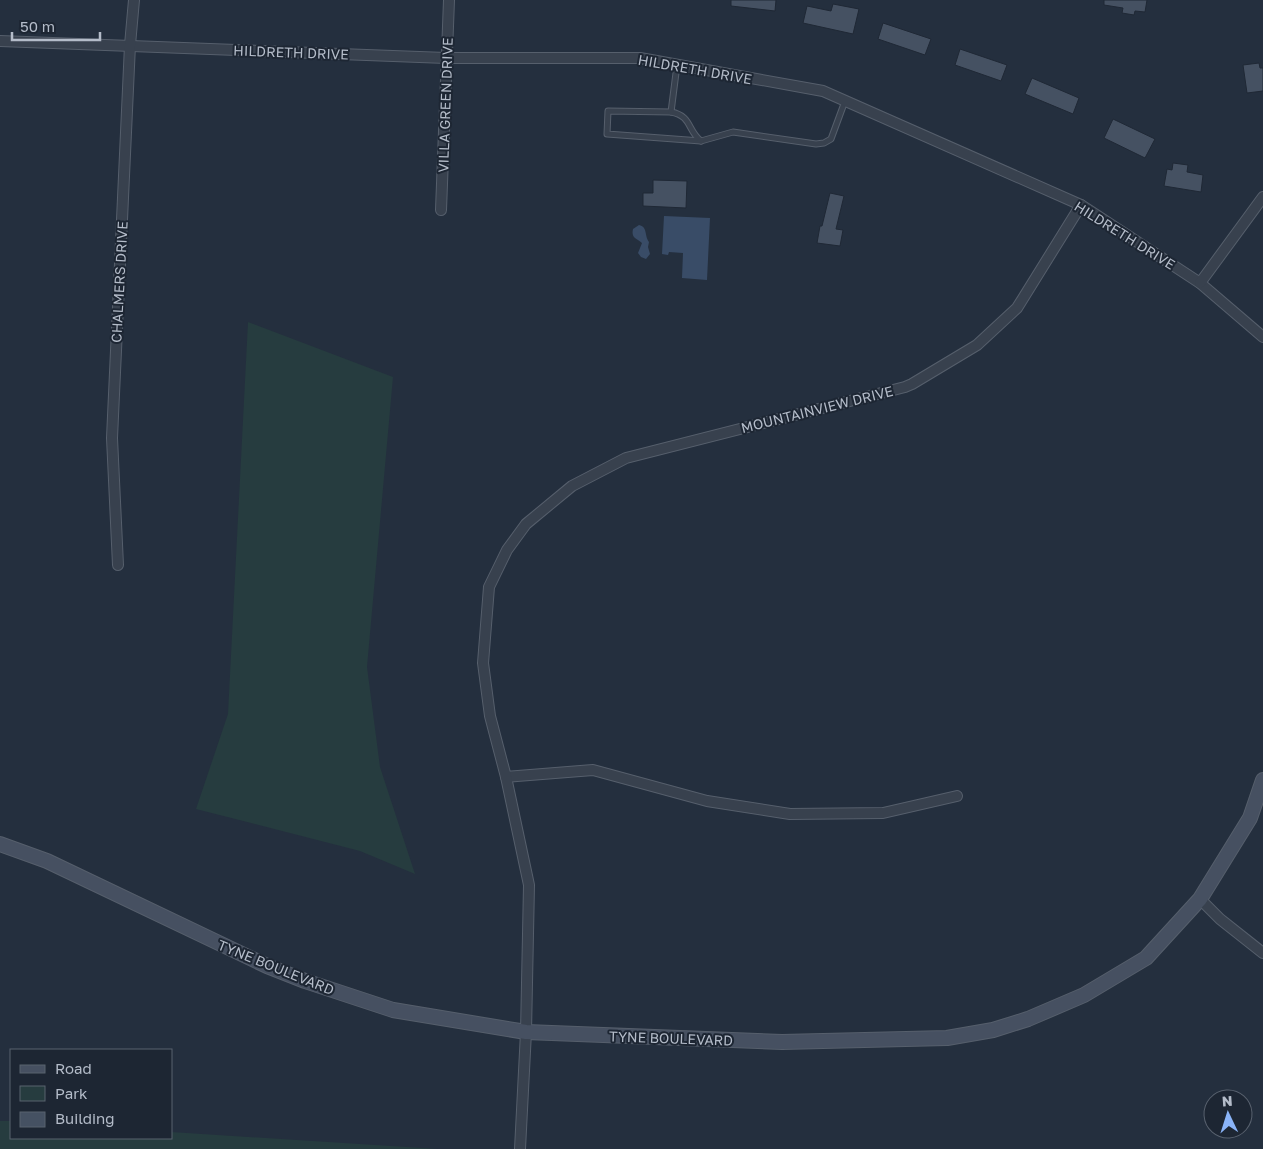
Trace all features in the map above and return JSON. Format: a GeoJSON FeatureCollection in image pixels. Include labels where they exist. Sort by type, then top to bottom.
{"type":"FeatureCollection","features":[{"type":"Feature","properties":{"kind":"street","name":"CHALMERS DRIVE"},"geometry":{"type":"LineString","coordinates":[[118,565],[112,438],[130,46],[134,0]]}},
{"type":"Feature","properties":{"kind":"street","name":"VILLA GREEN DRIVE"},"geometry":{"type":"LineString","coordinates":[[441,210],[449,0]]}},
{"type":"Feature","properties":{"kind":"street","name":"HILDRETH DRIVE"},"geometry":{"type":"LineString","coordinates":[[0,41],[446,58],[640,58],[823,91],[1081,205],[1200,282],[1263,336]]}},
{"type":"Feature","properties":{"kind":"street"},"geometry":{"type":"LineString","coordinates":[[1200,282],[1244,220],[1263,197]]}},
{"type":"Feature","properties":{"kind":"street","name":"MOUNTAINVIEW DRIVE"},"geometry":{"type":"LineString","coordinates":[[506,777],[490,716],[483,663],[489,587],[507,550],[526,524],[572,486],[626,458],[905,387],[932,373],[977,345],[1017,308],[1081,205]]}},
{"type":"Feature","properties":{"kind":"street"},"geometry":{"type":"LineString","coordinates":[[520,1149],[526,1032],[528,885],[506,777],[594,770],[707,801],[790,814],[883,813],[957,796]]}},
{"type":"Feature","properties":{"kind":"street","name":"TYNE BOULEVARD"},"geometry":{"type":"LineString","coordinates":[[0,844],[47,861],[266,966],[305,981],[394,1010],[526,1032],[782,1042],[855,1042],[947,1038],[993,1030],[1028,1018],[1084,995],[1146,958],[1200,899],[1250,818],[1263,780]]}},
{"type":"Feature","properties":{"kind":"street"},"geometry":{"type":"LineString","coordinates":[[1200,899],[1220,919],[1263,953]]}},
{"type":"Feature","properties":{"kind":"lane"},"geometry":{"type":"LineString","coordinates":[[671,112],[677,65]]}},
{"type":"Feature","properties":{"kind":"lane"},"geometry":{"type":"LineString","coordinates":[[701,141],[680,114],[671,112],[608,111],[606,134],[701,141],[733,132],[816,144],[824,143],[831,139],[845,101]]}},
{"type":"Feature","properties":{"kind":"green space"},"geometry":{"type":"Polygon","coordinates":[[[248,322],[393,377],[367,667],[380,767],[415,874],[360,851],[196,809],[228,714],[248,322]]]}},
{"type":"Feature","properties":{"kind":"green space"},"geometry":{"type":"Polygon","coordinates":[[[0,1121],[10,1121],[10,1139],[172,1139],[172,1132],[438,1149],[0,1149],[0,1121]]]}},
{"type":"Feature","properties":{"kind":"water"},"geometry":{"type":"Polygon","coordinates":[[[664,216],[710,218],[707,280],[682,278],[683,253],[669,252],[668,255],[662,254],[664,216]]]}},
{"type":"Feature","properties":{"kind":"water"},"geometry":{"type":"Polygon","coordinates":[[[639,225],[645,229],[649,242],[650,254],[646,259],[638,253],[642,243],[634,238],[633,234],[633,229],[639,225]]]}},
{"type":"Feature","properties":{"kind":"building"},"geometry":{"type":"Polygon","coordinates":[[[731,0],[776,0],[775,11],[731,6],[731,0]]]}},
{"type":"Feature","properties":{"kind":"building"},"geometry":{"type":"Polygon","coordinates":[[[1104,0],[1147,0],[1145,12],[1135,11],[1134,15],[1122,13],[1123,8],[1104,5],[1104,0]]]}},
{"type":"Feature","properties":{"kind":"building"},"geometry":{"type":"Polygon","coordinates":[[[833,4],[859,9],[853,34],[803,23],[807,6],[831,11],[833,4]]]}},
{"type":"Feature","properties":{"kind":"building"},"geometry":{"type":"Polygon","coordinates":[[[883,23],[931,39],[925,55],[878,39],[883,23]]]}},
{"type":"Feature","properties":{"kind":"building"},"geometry":{"type":"Polygon","coordinates":[[[960,49],[1007,65],[1001,81],[955,65],[960,49]]]}},
{"type":"Feature","properties":{"kind":"building"},"geometry":{"type":"Polygon","coordinates":[[[1259,63],[1260,68],[1263,68],[1263,91],[1247,93],[1243,65],[1259,63]]]}},
{"type":"Feature","properties":{"kind":"building"},"geometry":{"type":"Polygon","coordinates":[[[1032,78],[1079,98],[1073,114],[1025,94],[1032,78]]]}},
{"type":"Feature","properties":{"kind":"building"},"geometry":{"type":"Polygon","coordinates":[[[1113,119],[1155,139],[1145,158],[1104,138],[1113,119]]]}},
{"type":"Feature","properties":{"kind":"building"},"geometry":{"type":"Polygon","coordinates":[[[1173,163],[1188,165],[1187,172],[1203,175],[1201,192],[1164,186],[1167,169],[1172,170],[1173,163]]]}},
{"type":"Feature","properties":{"kind":"building"},"geometry":{"type":"Polygon","coordinates":[[[653,180],[687,181],[686,208],[643,206],[643,193],[653,193],[653,180]]]}},
{"type":"Feature","properties":{"kind":"building"},"geometry":{"type":"Polygon","coordinates":[[[830,193],[844,196],[836,229],[843,230],[840,246],[817,243],[830,193]]]}}]}
